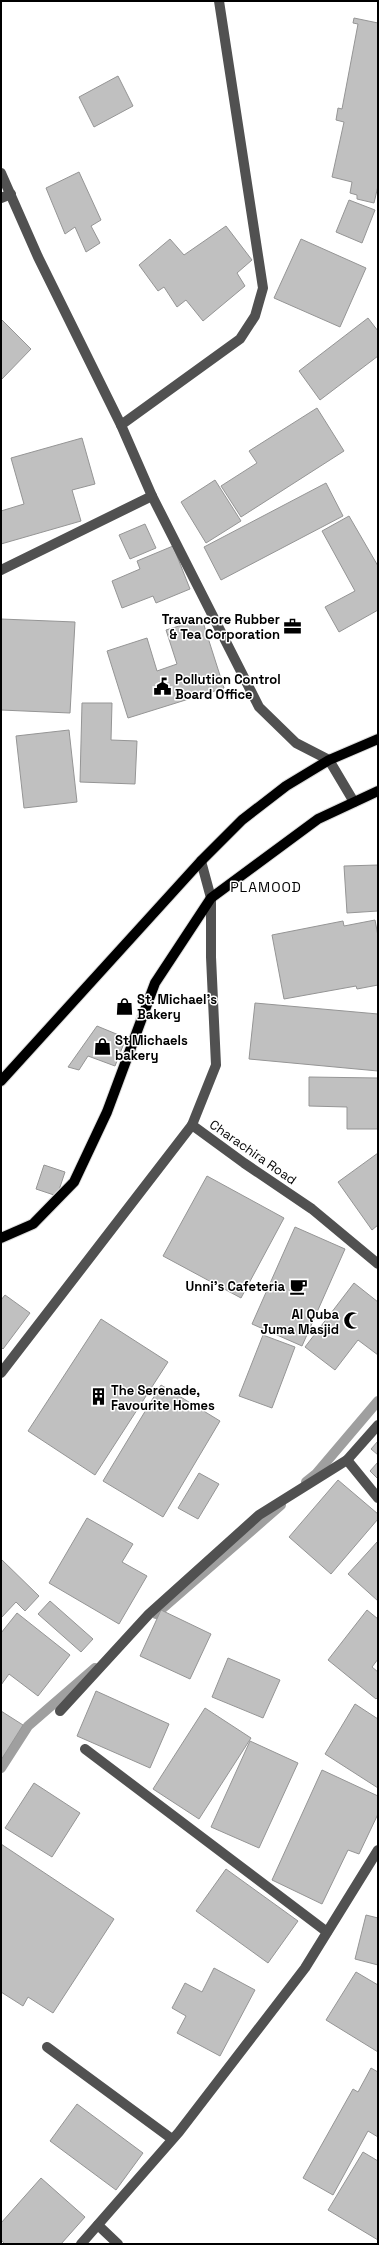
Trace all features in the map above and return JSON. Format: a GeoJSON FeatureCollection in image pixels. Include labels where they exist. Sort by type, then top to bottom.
{"type":"FeatureCollection","features":[{"type":"Feature","properties":{"kind":"main road"},"geometry":{"type":"LineString","coordinates":[[1,1081],[201,861],[242,820],[286,786],[328,760],[378,739]]}},
{"type":"Feature","properties":{"kind":"main road"},"geometry":{"type":"LineString","coordinates":[[1,1238],[33,1224],[74,1182],[106,1112],[155,983],[211,898],[318,819],[378,791]]}},
{"type":"Feature","properties":{"kind":"street"},"geometry":{"type":"LineString","coordinates":[[121,425],[240,339],[255,316],[263,288],[219,1]]}},
{"type":"Feature","properties":{"kind":"street"},"geometry":{"type":"LineString","coordinates":[[1,173],[12,194],[38,257],[121,425],[152,496],[259,707],[296,744],[328,760],[354,802]]}},
{"type":"Feature","properties":{"kind":"street"},"geometry":{"type":"LineString","coordinates":[[1,198],[12,194]]}},
{"type":"Feature","properties":{"kind":"street"},"geometry":{"type":"LineString","coordinates":[[1,570],[152,496]]}},
{"type":"Feature","properties":{"kind":"street","name":"Charachira Road"},"geometry":{"type":"LineString","coordinates":[[201,861],[211,898],[211,957],[216,1064],[192,1124],[244,1163],[312,1209],[378,1264]]}},
{"type":"Feature","properties":{"kind":"street"},"geometry":{"type":"LineString","coordinates":[[1,1373],[192,1124]]}},
{"type":"Feature","properties":{"kind":"street"},"geometry":{"type":"LineString","coordinates":[[60,1711],[149,1614],[259,1515],[347,1460],[378,1425]]}},
{"type":"Feature","properties":{"kind":"street"},"geometry":{"type":"LineString","coordinates":[[347,1460],[378,1498]]}},
{"type":"Feature","properties":{"kind":"street"},"geometry":{"type":"LineString","coordinates":[[85,1749],[327,1932]]}},
{"type":"Feature","properties":{"kind":"street"},"geometry":{"type":"LineString","coordinates":[[81,2244],[172,2139],[305,1968],[378,1850]]}},
{"type":"Feature","properties":{"kind":"street"},"geometry":{"type":"LineString","coordinates":[[46,2047],[172,2139]]}},
{"type":"Feature","properties":{"kind":"street"},"geometry":{"type":"LineString","coordinates":[[98,2225],[118,2244]]}},
{"type":"Feature","properties":{"kind":"building"},"geometry":{"type":"Polygon","coordinates":[[[354,18],[378,23],[378,186],[374,203],[357,199],[357,195],[350,193],[352,182],[332,177],[344,122],[336,120],[338,108],[342,109],[358,24],[353,23],[354,18]]]}},
{"type":"Feature","properties":{"kind":"building"},"geometry":{"type":"Polygon","coordinates":[[[118,76],[133,106],[94,127],[79,97],[118,76]]]}},
{"type":"Feature","properties":{"kind":"building"},"geometry":{"type":"Polygon","coordinates":[[[79,172],[101,220],[91,226],[100,243],[86,252],[75,227],[65,234],[46,188],[79,172]]]}},
{"type":"Feature","properties":{"kind":"building"},"geometry":{"type":"Polygon","coordinates":[[[349,200],[375,210],[362,243],[336,232],[349,200]]]}},
{"type":"Feature","properties":{"kind":"building"},"geometry":{"type":"Polygon","coordinates":[[[226,226],[252,260],[237,273],[245,286],[203,321],[186,300],[177,307],[164,287],[158,291],[139,265],[170,239],[184,255],[226,226]]]}},
{"type":"Feature","properties":{"kind":"building"},"geometry":{"type":"Polygon","coordinates":[[[301,239],[366,268],[340,327],[274,298],[301,239]]]}},
{"type":"Feature","properties":{"kind":"building"},"geometry":{"type":"Polygon","coordinates":[[[368,318],[378,331],[378,356],[320,400],[299,371],[368,318]]]}},
{"type":"Feature","properties":{"kind":"building"},"geometry":{"type":"Polygon","coordinates":[[[1,319],[31,349],[1,380],[1,319]]]}},
{"type":"Feature","properties":{"kind":"building"},"geometry":{"type":"Polygon","coordinates":[[[317,408],[344,451],[241,517],[221,486],[257,463],[249,451],[317,408]]]}},
{"type":"Feature","properties":{"kind":"building"},"geometry":{"type":"Polygon","coordinates":[[[82,438],[95,484],[72,490],[81,521],[1,544],[1,511],[24,504],[11,458],[82,438]]]}},
{"type":"Feature","properties":{"kind":"building"},"geometry":{"type":"Polygon","coordinates":[[[215,480],[241,521],[206,543],[181,502],[215,480]]]}},
{"type":"Feature","properties":{"kind":"building"},"geometry":{"type":"Polygon","coordinates":[[[326,483],[343,516],[221,580],[204,547],[326,483]]]}},
{"type":"Feature","properties":{"kind":"building"},"geometry":{"type":"Polygon","coordinates":[[[349,516],[378,566],[378,610],[339,632],[325,607],[355,591],[322,531],[349,516]]]}},
{"type":"Feature","properties":{"kind":"building"},"geometry":{"type":"Polygon","coordinates":[[[145,524],[156,548],[130,559],[119,535],[145,524]]]}},
{"type":"Feature","properties":{"kind":"building"},"geometry":{"type":"Polygon","coordinates":[[[173,546],[190,589],[156,603],[153,596],[122,608],[112,581],[140,569],[137,561],[173,546]]]}},
{"type":"Feature","properties":{"kind":"building"},"geometry":{"type":"Polygon","coordinates":[[[1,619],[75,622],[70,713],[1,710],[1,619]]]}},
{"type":"Feature","properties":{"kind":"building"},"geometry":{"type":"Polygon","coordinates":[[[202,619],[224,688],[128,718],[107,651],[147,638],[157,671],[177,664],[166,630],[202,619]]]}},
{"type":"Feature","properties":{"kind":"building"},"geometry":{"type":"Polygon","coordinates":[[[82,703],[112,703],[111,740],[137,741],[135,784],[80,782],[82,703]]]}},
{"type":"Feature","properties":{"kind":"building"},"geometry":{"type":"Polygon","coordinates":[[[69,730],[77,802],[24,808],[16,736],[69,730]]]}},
{"type":"Feature","properties":{"kind":"building"},"geometry":{"type":"Polygon","coordinates":[[[378,865],[378,911],[347,913],[344,866],[378,865]]]}},
{"type":"Feature","properties":{"kind":"building"},"geometry":{"type":"Polygon","coordinates":[[[375,920],[378,936],[378,985],[357,989],[356,986],[284,999],[272,935],[343,921],[344,926],[375,920]]]}},
{"type":"Feature","properties":{"kind":"building"},"geometry":{"type":"Polygon","coordinates":[[[255,1003],[378,1014],[378,1071],[249,1059],[255,1003]]]}},
{"type":"Feature","properties":{"kind":"building","name":"St Michaels bakery"},"geometry":{"type":"Polygon","coordinates":[[[97,1026],[126,1038],[115,1066],[88,1056],[79,1070],[68,1067],[97,1026]]]}},
{"type":"Feature","properties":{"kind":"building"},"geometry":{"type":"Polygon","coordinates":[[[309,1077],[378,1078],[378,1129],[347,1129],[347,1107],[309,1106],[309,1077]]]}},
{"type":"Feature","properties":{"kind":"building"},"geometry":{"type":"Polygon","coordinates":[[[378,1153],[378,1225],[372,1230],[338,1182],[378,1153]]]}},
{"type":"Feature","properties":{"kind":"building"},"geometry":{"type":"Polygon","coordinates":[[[44,1165],[65,1172],[57,1196],[36,1189],[44,1165]]]}},
{"type":"Feature","properties":{"kind":"building"},"geometry":{"type":"Polygon","coordinates":[[[207,1176],[284,1218],[241,1298],[163,1256],[207,1176]]]}},
{"type":"Feature","properties":{"kind":"building","name":"Unni's Cafeteria"},"geometry":{"type":"Polygon","coordinates":[[[295,1227],[345,1249],[302,1346],[252,1324],[295,1227]]]}},
{"type":"Feature","properties":{"kind":"building","name":"Al Quba Juma Masjid"},"geometry":{"type":"Polygon","coordinates":[[[354,1283],[378,1302],[378,1355],[358,1340],[335,1370],[305,1347],[354,1283]]]}},
{"type":"Feature","properties":{"kind":"building"},"geometry":{"type":"Polygon","coordinates":[[[5,1295],[30,1313],[3,1349],[1,1347],[1,1300],[5,1295]]]}},
{"type":"Feature","properties":{"kind":"building","name":"The Serenade, Favourite Homes"},"geometry":{"type":"Polygon","coordinates":[[[101,1319],[168,1362],[95,1475],[28,1431],[101,1319]]]}},
{"type":"Feature","properties":{"kind":"building"},"geometry":{"type":"Polygon","coordinates":[[[263,1335],[295,1347],[272,1408],[239,1396],[263,1335]]]}},
{"type":"Feature","properties":{"kind":"building"},"geometry":{"type":"Polygon","coordinates":[[[161,1385],[220,1421],[163,1517],[103,1481],[161,1385]]]}},
{"type":"Feature","properties":{"kind":"building"},"geometry":{"type":"Polygon","coordinates":[[[378,1441],[378,1455],[371,1449],[378,1441]]]}},
{"type":"Feature","properties":{"kind":"building"},"geometry":{"type":"Polygon","coordinates":[[[378,1462],[378,1479],[370,1471],[378,1462]]]}},
{"type":"Feature","properties":{"kind":"building"},"geometry":{"type":"Polygon","coordinates":[[[199,1473],[219,1484],[198,1519],[178,1508],[199,1473]]]}},
{"type":"Feature","properties":{"kind":"building"},"geometry":{"type":"Polygon","coordinates":[[[338,1480],[378,1514],[378,1519],[331,1574],[289,1537],[338,1480]]]}},
{"type":"Feature","properties":{"kind":"building"},"geometry":{"type":"Polygon","coordinates":[[[87,1518],[133,1544],[122,1562],[147,1576],[119,1624],[49,1583],[87,1518]]]}},
{"type":"Feature","properties":{"kind":"building"},"geometry":{"type":"Polygon","coordinates":[[[378,1541],[378,1601],[348,1574],[378,1541]]]}},
{"type":"Feature","properties":{"kind":"building"},"geometry":{"type":"Polygon","coordinates":[[[1,1559],[39,1596],[25,1611],[16,1602],[1,1618],[1,1559]]]}},
{"type":"Feature","properties":{"kind":"building"},"geometry":{"type":"Polygon","coordinates":[[[50,1601],[93,1639],[81,1652],[38,1614],[50,1601]]]}},
{"type":"Feature","properties":{"kind":"building"},"geometry":{"type":"Polygon","coordinates":[[[161,1610],[211,1634],[190,1679],[140,1656],[161,1610]]]}},
{"type":"Feature","properties":{"kind":"building"},"geometry":{"type":"Polygon","coordinates":[[[367,1610],[378,1619],[378,1659],[372,1667],[378,1672],[378,1697],[376,1699],[328,1660],[367,1610]]]}},
{"type":"Feature","properties":{"kind":"building"},"geometry":{"type":"Polygon","coordinates":[[[17,1613],[70,1655],[38,1696],[9,1674],[1,1685],[1,1633],[17,1613]]]}},
{"type":"Feature","properties":{"kind":"building"},"geometry":{"type":"Polygon","coordinates":[[[228,1658],[280,1680],[263,1718],[212,1697],[228,1658]]]}},
{"type":"Feature","properties":{"kind":"building"},"geometry":{"type":"Polygon","coordinates":[[[96,1691],[169,1724],[150,1768],[77,1736],[96,1691]]]}},
{"type":"Feature","properties":{"kind":"building"},"geometry":{"type":"Polygon","coordinates":[[[355,1704],[378,1719],[378,1788],[325,1754],[355,1704]]]}},
{"type":"Feature","properties":{"kind":"building"},"geometry":{"type":"Polygon","coordinates":[[[205,1708],[251,1738],[199,1819],[153,1789],[205,1708]]]}},
{"type":"Feature","properties":{"kind":"building"},"geometry":{"type":"Polygon","coordinates":[[[1,1711],[23,1725],[1,1760],[1,1711]]]}},
{"type":"Feature","properties":{"kind":"building"},"geometry":{"type":"Polygon","coordinates":[[[250,1741],[298,1763],[259,1848],[211,1827],[250,1741]]]}},
{"type":"Feature","properties":{"kind":"building"},"geometry":{"type":"Polygon","coordinates":[[[322,1770],[378,1796],[378,1814],[359,1854],[348,1850],[322,1904],[272,1880],[322,1770]]]}},
{"type":"Feature","properties":{"kind":"building"},"geometry":{"type":"Polygon","coordinates":[[[34,1783],[80,1813],[52,1857],[5,1828],[34,1783]]]}},
{"type":"Feature","properties":{"kind":"building"},"geometry":{"type":"Polygon","coordinates":[[[1,1844],[114,1919],[53,2013],[28,1997],[23,2006],[1,1992],[1,1844]]]}},
{"type":"Feature","properties":{"kind":"building"},"geometry":{"type":"Polygon","coordinates":[[[226,1869],[298,1921],[268,1963],[196,1911],[226,1869]]]}},
{"type":"Feature","properties":{"kind":"building"},"geometry":{"type":"Polygon","coordinates":[[[366,1915],[378,1918],[378,1965],[355,1959],[366,1915]]]}},
{"type":"Feature","properties":{"kind":"building"},"geometry":{"type":"Polygon","coordinates":[[[214,1968],[255,1990],[220,2056],[177,2033],[186,2016],[172,2008],[185,1983],[202,1992],[214,1968]]]}},
{"type":"Feature","properties":{"kind":"building"},"geometry":{"type":"Polygon","coordinates":[[[356,1972],[378,1985],[378,2052],[326,2020],[356,1972]]]}},
{"type":"Feature","properties":{"kind":"building"},"geometry":{"type":"Polygon","coordinates":[[[371,2068],[378,2072],[378,2137],[368,2131],[333,2195],[303,2178],[353,2089],[358,2092],[371,2068]]]}},
{"type":"Feature","properties":{"kind":"building"},"geometry":{"type":"Polygon","coordinates":[[[77,2104],[143,2153],[116,2190],[50,2141],[77,2104]]]}},
{"type":"Feature","properties":{"kind":"building"},"geometry":{"type":"Polygon","coordinates":[[[363,2152],[378,2161],[378,2240],[328,2210],[363,2152]]]}},
{"type":"Feature","properties":{"kind":"building"},"geometry":{"type":"Polygon","coordinates":[[[41,2178],[85,2217],[61,2244],[5,2244],[1,2240],[1,2223],[41,2178]]]}},
{"type":"Feature","properties":{"kind":"waterway"},"geometry":{"type":"LineString","coordinates":[[306,1482],[316,1474],[378,1401]]}},
{"type":"Feature","properties":{"kind":"waterway"},"geometry":{"type":"LineString","coordinates":[[156,1614],[281,1505]]}},
{"type":"Feature","properties":{"kind":"waterway"},"geometry":{"type":"LineString","coordinates":[[1,1768],[28,1726],[95,1668]]}},
{"type":"Feature","properties":{"kind":"place","name":"Travancore Rubber & Tea Corporation"},"geometry":{"type":"Point","coordinates":[293,626]}},
{"type":"Feature","properties":{"kind":"place","name":"Pollution Control Board Office"},"geometry":{"type":"Point","coordinates":[162,686]}},
{"type":"Feature","properties":{"kind":"place","name":"St. Michael's Bakery"},"geometry":{"type":"Point","coordinates":[124,1006]}},
{"type":"Feature","properties":{"kind":"place","name":"St Michaels bakery"},"geometry":{"type":"Point","coordinates":[102,1047]}},
{"type":"Feature","properties":{"kind":"place","name":"Unni's Cafeteria"},"geometry":{"type":"Point","coordinates":[298,1286]}},
{"type":"Feature","properties":{"kind":"place","name":"Al Quba Juma Masjid"},"geometry":{"type":"Point","coordinates":[352,1321]}},
{"type":"Feature","properties":{"kind":"place","name":"The Serenade, Favourite Homes"},"geometry":{"type":"Point","coordinates":[98,1397]}},
{"type":"Feature","properties":{"kind":"district","name":"PLAMOOD"},"geometry":{"type":"Point","coordinates":[266,887]}}]}
